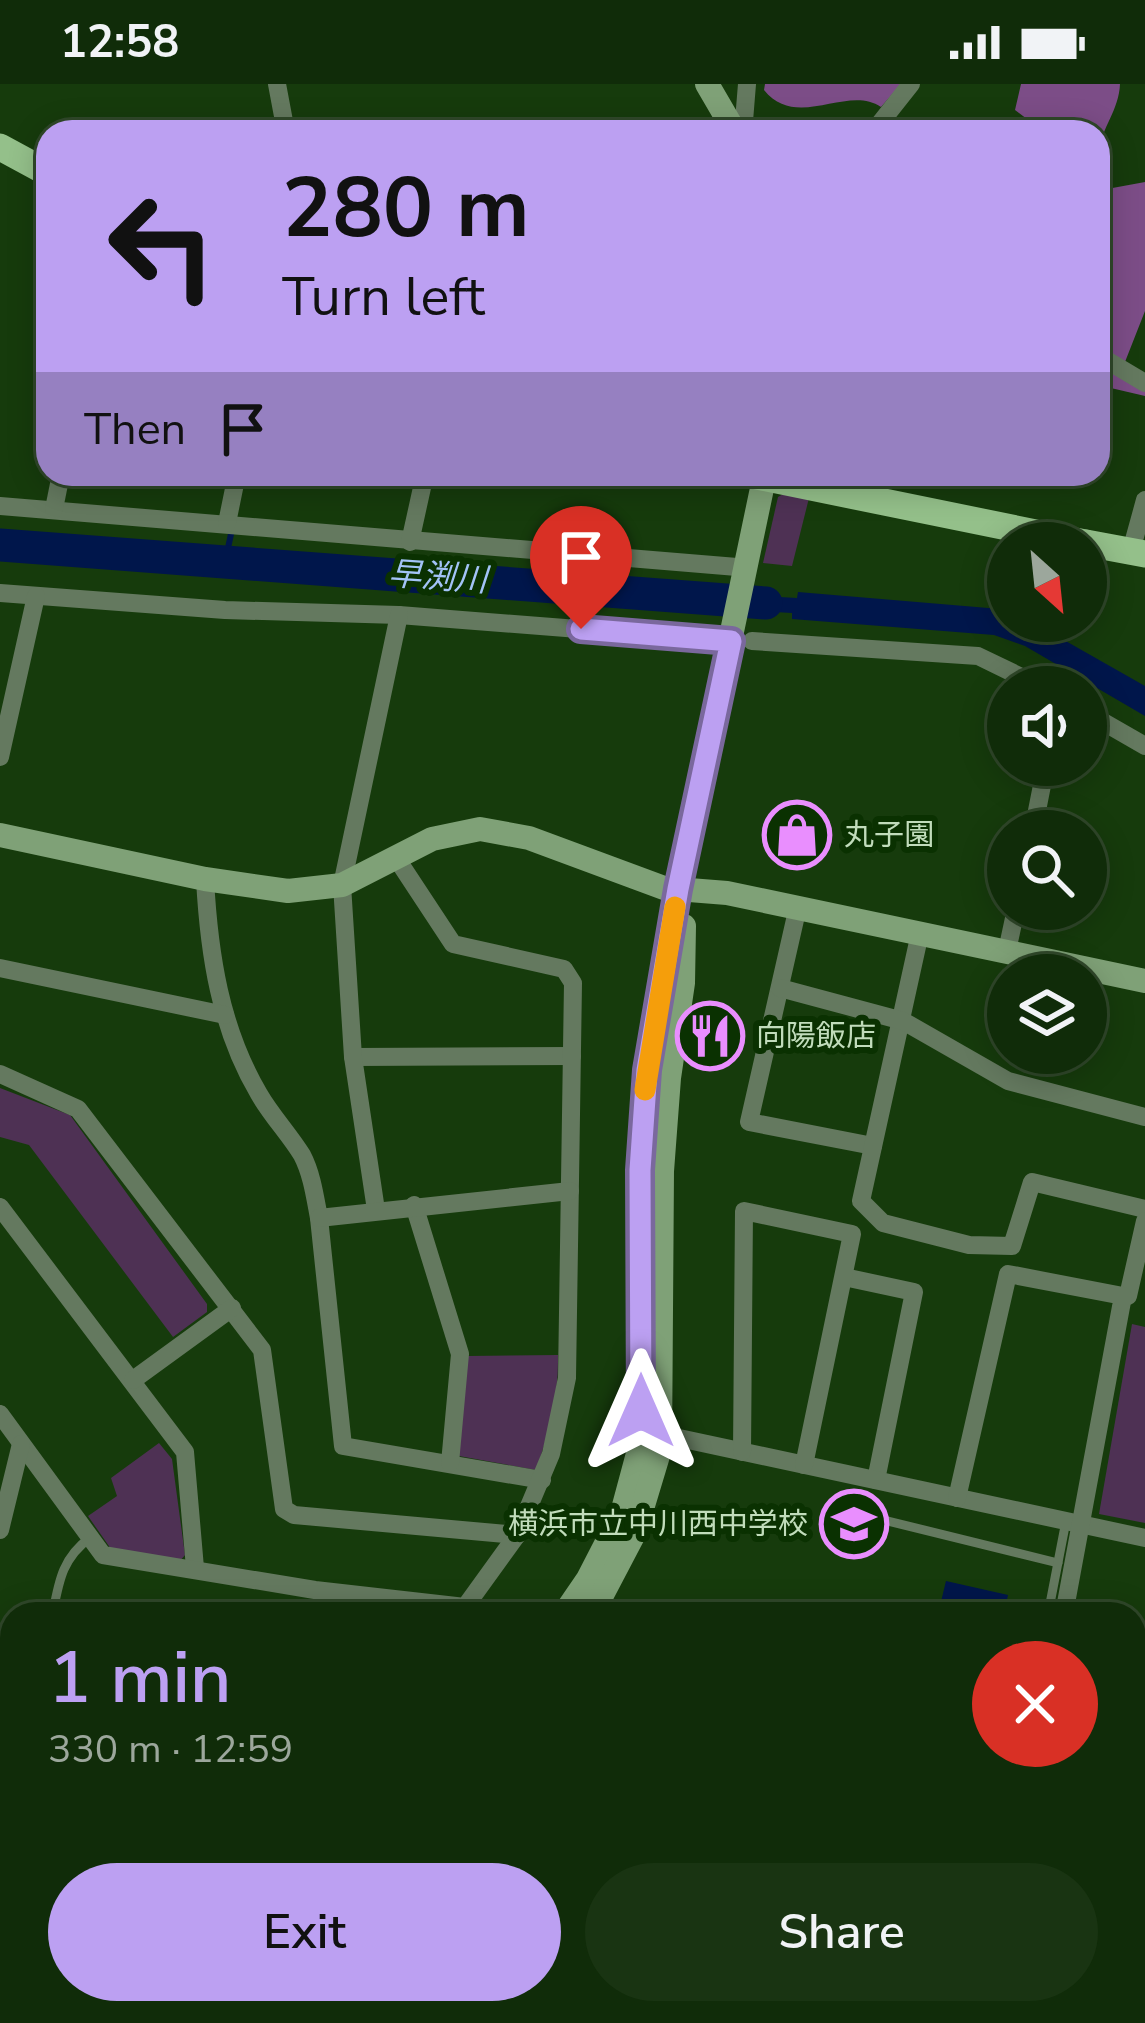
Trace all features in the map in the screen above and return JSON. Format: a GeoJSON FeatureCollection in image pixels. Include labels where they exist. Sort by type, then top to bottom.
{"type":"FeatureCollection","features":[{"type":"Feature","properties":{"kind":"main road"},"geometry":{"type":"LineString","coordinates":[[0,146],[36,166]]}},
{"type":"Feature","properties":{"kind":"main road"},"geometry":{"type":"LineString","coordinates":[[810,486],[987,525]]}},
{"type":"Feature","properties":{"kind":"main road"},"geometry":{"type":"LineString","coordinates":[[1107,549],[1138,553]]}},
{"type":"Feature","properties":{"kind":"street"},"geometry":{"type":"LineString","coordinates":[[277,84],[284,120]]}},
{"type":"Feature","properties":{"kind":"street"},"geometry":{"type":"LineString","coordinates":[[707,84],[730,120]]}},
{"type":"Feature","properties":{"kind":"street"},"geometry":{"type":"LineString","coordinates":[[744,120],[747,84]]}},
{"type":"Feature","properties":{"kind":"street"},"geometry":{"type":"LineString","coordinates":[[882,120],[911,84]]}},
{"type":"Feature","properties":{"kind":"street"},"geometry":{"type":"LineString","coordinates":[[1110,362],[1145,383]]}},
{"type":"Feature","properties":{"kind":"street"},"geometry":{"type":"LineString","coordinates":[[54,509],[59,486]]}},
{"type":"Feature","properties":{"kind":"street"},"geometry":{"type":"LineString","coordinates":[[227,523],[235,486]]}},
{"type":"Feature","properties":{"kind":"street"},"geometry":{"type":"LineString","coordinates":[[410,542],[422,486]]}},
{"type":"Feature","properties":{"kind":"street"},"geometry":{"type":"LineString","coordinates":[[598,1602],[635,1532],[651,1432],[662,1171],[683,983],[684,915],[678,889],[741,641],[742,567],[757,486]]}},
{"type":"Feature","properties":{"kind":"street"},"geometry":{"type":"LineString","coordinates":[[1138,553],[1145,500]]}},
{"type":"Feature","properties":{"kind":"street"},"geometry":{"type":"LineString","coordinates":[[0,506],[742,567]]}},
{"type":"Feature","properties":{"kind":"street"},"geometry":{"type":"LineString","coordinates":[[0,593],[225,610],[399,615],[977,656],[998,666]]}},
{"type":"Feature","properties":{"kind":"street"},"geometry":{"type":"LineString","coordinates":[[0,757],[36,596]]}},
{"type":"Feature","properties":{"kind":"street"},"geometry":{"type":"LineString","coordinates":[[376,1210],[353,1058],[342,885],[399,615]]}},
{"type":"Feature","properties":{"kind":"street"},"geometry":{"type":"LineString","coordinates":[[1107,724],[1145,746]]}},
{"type":"Feature","properties":{"kind":"street"},"geometry":{"type":"LineString","coordinates":[[0,836],[288,891],[342,885],[432,839],[458,831],[506,831],[664,888],[727,893],[1145,981]]}},
{"type":"Feature","properties":{"kind":"street"},"geometry":{"type":"LineString","coordinates":[[397,859],[453,944],[568,972],[573,983],[567,1378],[558,1429],[518,1535],[469,1602]]}},
{"type":"Feature","properties":{"kind":"street"},"geometry":{"type":"LineString","coordinates":[[206,879],[208,951],[225,1015],[258,1092],[302,1155],[319,1218],[343,1446],[542,1480]]}},
{"type":"Feature","properties":{"kind":"street"},"geometry":{"type":"LineString","coordinates":[[797,911],[749,1121],[873,1145]]}},
{"type":"Feature","properties":{"kind":"street"},"geometry":{"type":"LineString","coordinates":[[1006,951],[1011,930]]}},
{"type":"Feature","properties":{"kind":"street"},"geometry":{"type":"LineString","coordinates":[[920,933],[861,1202],[883,1223],[969,1245],[1012,1246],[1032,1182],[1145,1209]]}},
{"type":"Feature","properties":{"kind":"street"},"geometry":{"type":"LineString","coordinates":[[0,968],[225,1015]]}},
{"type":"Feature","properties":{"kind":"street"},"geometry":{"type":"LineString","coordinates":[[780,988],[903,1021],[1008,1081],[1145,1117]]}},
{"type":"Feature","properties":{"kind":"street"},"geometry":{"type":"LineString","coordinates":[[353,1058],[572,1056]]}},
{"type":"Feature","properties":{"kind":"street"},"geometry":{"type":"LineString","coordinates":[[0,1074],[78,1109],[262,1350],[280,1499],[289,1514],[518,1535]]}},
{"type":"Feature","properties":{"kind":"street"},"geometry":{"type":"LineString","coordinates":[[319,1218],[570,1191]]}},
{"type":"Feature","properties":{"kind":"street"},"geometry":{"type":"LineString","coordinates":[[414,1205],[460,1354],[450,1463]]}},
{"type":"Feature","properties":{"kind":"street"},"geometry":{"type":"LineString","coordinates":[[0,1207],[185,1452],[196,1568]]}},
{"type":"Feature","properties":{"kind":"street"},"geometry":{"type":"LineString","coordinates":[[742,1451],[743,1210],[852,1234],[804,1465]]}},
{"type":"Feature","properties":{"kind":"street"},"geometry":{"type":"LineString","coordinates":[[956,1498],[1008,1274],[1127,1296],[1145,1221]]}},
{"type":"Feature","properties":{"kind":"street"},"geometry":{"type":"LineString","coordinates":[[844,1277],[914,1292],[876,1480]]}},
{"type":"Feature","properties":{"kind":"street"},"geometry":{"type":"LineString","coordinates":[[1065,1602],[1074,1523],[1123,1296]]}},
{"type":"Feature","properties":{"kind":"street"},"geometry":{"type":"LineString","coordinates":[[133,1380],[232,1308]]}},
{"type":"Feature","properties":{"kind":"street"},"geometry":{"type":"LineString","coordinates":[[0,1414],[103,1555],[315,1590],[421,1602]]}},
{"type":"Feature","properties":{"kind":"street"},"geometry":{"type":"LineString","coordinates":[[651,1432],[1145,1538]]}},
{"type":"Feature","properties":{"kind":"street"},"geometry":{"type":"LineString","coordinates":[[572,1602],[622,1513],[651,1432]]}},
{"type":"Feature","properties":{"kind":"street"},"geometry":{"type":"LineString","coordinates":[[0,1530],[21,1444]]}},
{"type":"Feature","properties":{"kind":"lane"},"geometry":{"type":"LineString","coordinates":[[843,1510],[1058,1563]]}},
{"type":"Feature","properties":{"kind":"lane"},"geometry":{"type":"LineString","coordinates":[[1050,1602],[1058,1563],[1074,1523]]}},
{"type":"Feature","properties":{"kind":"lane"},"geometry":{"type":"LineString","coordinates":[[55,1602],[71,1551],[91,1537]]}},
{"type":"Feature","properties":{"kind":"shaded area"},"geometry":{"type":"Polygon","coordinates":[[[765,84],[901,84],[881,107],[853,100],[791,107],[777,102],[764,90],[765,84]]]}},
{"type":"Feature","properties":{"kind":"shaded area"},"geometry":{"type":"Polygon","coordinates":[[[1021,84],[1120,84],[1109,120],[1027,120],[1015,110],[1021,84]]]}},
{"type":"Feature","properties":{"kind":"shaded area"},"geometry":{"type":"Polygon","coordinates":[[[1145,182],[1145,311],[1123,367],[1110,359],[1110,188],[1145,182]]]}},
{"type":"Feature","properties":{"kind":"shaded area"},"geometry":{"type":"Polygon","coordinates":[[[1110,369],[1145,388],[1145,396],[1110,388],[1110,369]]]}},
{"type":"Feature","properties":{"kind":"shaded area"},"geometry":{"type":"Polygon","coordinates":[[[785,493],[809,498],[792,566],[763,563],[778,497],[785,493]]]}},
{"type":"Feature","properties":{"kind":"shaded area"},"geometry":{"type":"Polygon","coordinates":[[[798,592],[987,608],[987,634],[792,619],[792,613],[744,610],[746,595],[797,598],[798,592]]]}},
{"type":"Feature","properties":{"kind":"shaded area"},"geometry":{"type":"Polygon","coordinates":[[[1014,642],[1067,642],[1145,686],[1145,716],[1107,694],[1107,666],[1059,666],[1014,642]]]}},
{"type":"Feature","properties":{"kind":"shaded area"},"geometry":{"type":"Polygon","coordinates":[[[0,1088],[70,1115],[207,1304],[207,1312],[173,1337],[29,1145],[0,1137],[0,1088]]]}},
{"type":"Feature","properties":{"kind":"shaded area"},"geometry":{"type":"Polygon","coordinates":[[[1132,1324],[1145,1327],[1145,1523],[1099,1514],[1132,1324]]]}},
{"type":"Feature","properties":{"kind":"shaded area"},"geometry":{"type":"Polygon","coordinates":[[[558,1355],[552,1414],[536,1470],[459,1456],[468,1356],[558,1355]]]}},
{"type":"Feature","properties":{"kind":"shaded area"},"geometry":{"type":"Polygon","coordinates":[[[159,1443],[172,1459],[185,1555],[179,1562],[111,1549],[88,1516],[117,1496],[111,1478],[159,1443]]]}},
{"type":"Feature","properties":{"kind":"shaded area"},"geometry":{"type":"Polygon","coordinates":[[[946,1581],[1008,1595],[1007,1602],[941,1602],[946,1581]]]}},
{"type":"Feature","properties":{"kind":"waterway"},"geometry":{"type":"LineString","coordinates":[[225,562],[231,534]]}},
{"type":"Feature","properties":{"kind":"waterway","name":"早渕川"},"geometry":{"type":"LineString","coordinates":[[0,545],[766,603]]}},
{"type":"Feature","properties":{"kind":"slow traffic"},"geometry":{"type":"LineString","coordinates":[[645,1090],[675,907]]}},
{"type":"Feature","properties":{"kind":"place","name":"丸子園"},"geometry":{"type":"Point","coordinates":[797,835]}},
{"type":"Feature","properties":{"kind":"place","name":"向陽飯店"},"geometry":{"type":"Point","coordinates":[710,1036]}},
{"type":"Feature","properties":{"kind":"place","name":"横浜市立中川西中学校"},"geometry":{"type":"Point","coordinates":[854,1524]}},
{"type":"Feature","properties":{"kind":"route"},"geometry":{"type":"LineString","coordinates":[[581,629],[731,641],[678,889],[647,1070],[640,1170],[641,1411]]}}]}
